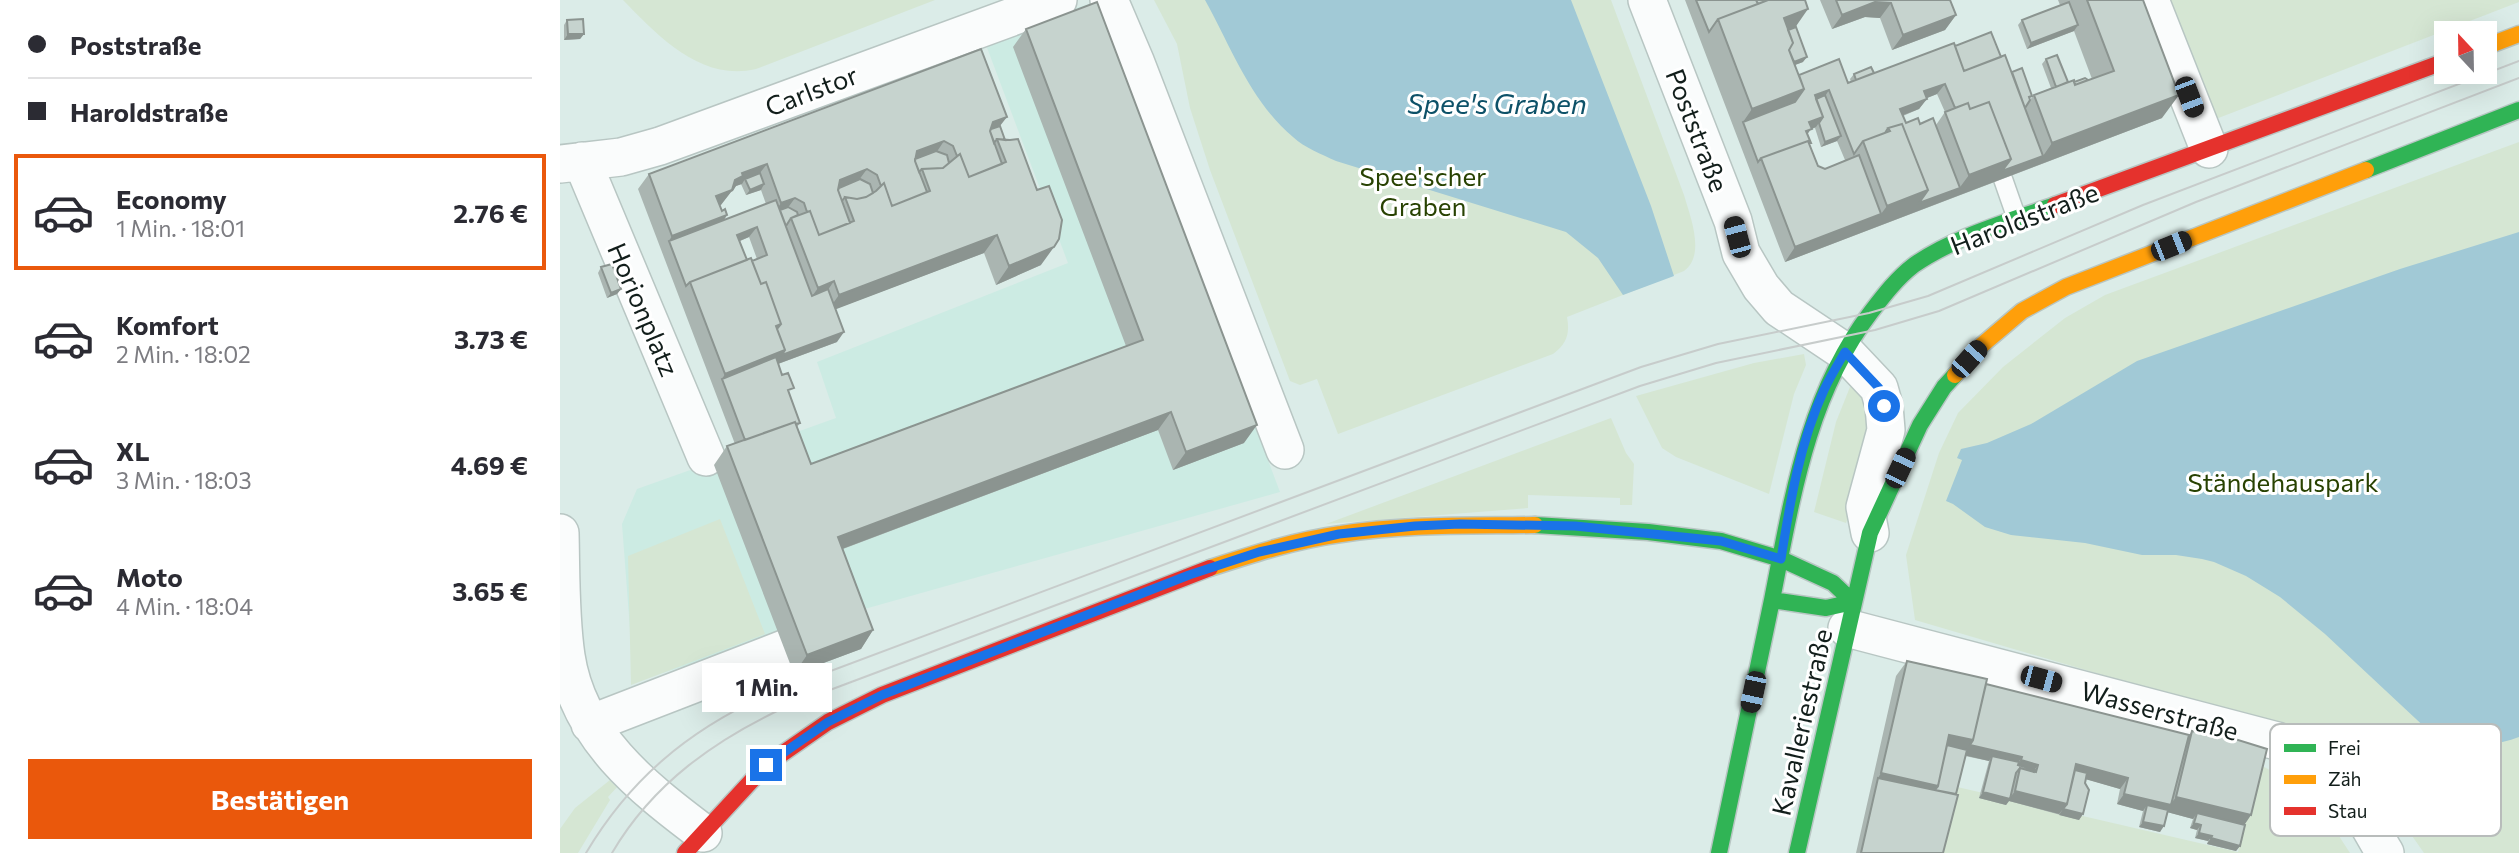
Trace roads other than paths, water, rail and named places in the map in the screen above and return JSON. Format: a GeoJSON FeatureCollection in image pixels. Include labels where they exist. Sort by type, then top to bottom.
{"type":"FeatureCollection","features":[{"type":"Feature","properties":{"kind":"main road"},"geometry":{"type":"LineString","coordinates":[[2497,42],[2519,34]]}},
{"type":"Feature","properties":{"kind":"main road","name":"Haroldstraße"},"geometry":{"type":"LineString","coordinates":[[1781,559],[1788,515],[1808,432],[1824,389],[1870,313],[1905,272],[1959,240],[2434,65]]}},
{"type":"Feature","properties":{"kind":"main road"},"geometry":{"type":"LineString","coordinates":[[1850,615],[1870,533],[1920,425],[1944,387],[1982,345],[2022,312],[2066,287],[2519,110]]}},
{"type":"Feature","properties":{"kind":"main road"},"geometry":{"type":"LineString","coordinates":[[694,843],[766,765],[828,722],[882,695],[1189,575],[1259,552],[1339,534],[1460,524],[1523,525],[1575,526],[1721,541],[1781,559],[1833,583],[1850,615]]}},
{"type":"Feature","properties":{"kind":"main road"},"geometry":{"type":"LineString","coordinates":[[1719,853],[1781,559]]}},
{"type":"Feature","properties":{"kind":"main road"},"geometry":{"type":"LineString","coordinates":[[1772,600],[1826,608],[1850,615]]}},
{"type":"Feature","properties":{"kind":"main road","name":"Kavalleriestraße"},"geometry":{"type":"LineString","coordinates":[[1797,853],[1850,615]]}},
{"type":"Feature","properties":{"kind":"street","name":"Carlstor"},"geometry":{"type":"LineString","coordinates":[[571,162],[621,157],[660,146],[1058,0]]}},
{"type":"Feature","properties":{"kind":"street"},"geometry":{"type":"LineString","coordinates":[[1109,0],[1285,450]]}},
{"type":"Feature","properties":{"kind":"street","name":"Poststraße"},"geometry":{"type":"LineString","coordinates":[[1647,0],[1733,221],[1741,253],[1761,287],[1779,308],[1845,352],[1879,388],[1886,430],[1865,508],[1870,533]]}},
{"type":"Feature","properties":{"kind":"street"},"geometry":{"type":"LineString","coordinates":[[2150,0],[2209,149]]}},
{"type":"Feature","properties":{"kind":"street","name":"Horionplatz"},"geometry":{"type":"LineString","coordinates":[[571,162],[706,457]]}},
{"type":"Feature","properties":{"kind":"street"},"geometry":{"type":"LineString","coordinates":[[560,533],[561,609],[566,656],[575,692],[590,724],[694,843]]}},
{"type":"Feature","properties":{"kind":"street","name":"Wasserstraße"},"geometry":{"type":"LineString","coordinates":[[1850,615],[2270,739]]}},
{"type":"Feature","properties":{"kind":"street"},"geometry":{"type":"LineString","coordinates":[[590,724],[784,649]]}},
{"type":"Feature","properties":{"kind":"street","name":"Wasserstraße"},"geometry":{"type":"LineString","coordinates":[[2375,836],[2385,853]]}},
{"type":"Feature","properties":{"kind":"lane"},"geometry":{"type":"LineString","coordinates":[[2003,179],[2017,219]]}},
{"type":"Feature","properties":{"kind":"water","name":"Spee's Graben"},"geometry":{"type":"Polygon","coordinates":[[[1205,0],[1571,0],[1651,206],[1674,276],[1623,295],[1598,258],[1566,232],[1336,161],[1308,148],[1278,123],[1265,107],[1243,73],[1205,0]]]}},
{"type":"Feature","properties":{"kind":"water"},"geometry":{"type":"Polygon","coordinates":[[[2519,232],[2519,737],[2501,742],[2501,724],[2421,724],[2325,634],[2280,597],[2246,576],[2214,562],[2176,555],[2142,555],[2085,543],[2011,535],[1985,527],[1946,501],[1962,460],[1957,458],[1961,449],[1987,443],[2031,424],[2137,361],[2400,269],[2519,232]]]}},
{"type":"Feature","properties":{"kind":"tram line"},"geometry":{"type":"LineString","coordinates":[[586,853],[622,802],[663,760],[710,725],[764,696],[1641,367],[1718,344],[1869,313],[1928,296],[2143,205],[2519,61]]}},
{"type":"Feature","properties":{"kind":"tram line"},"geometry":{"type":"LineString","coordinates":[[612,853],[647,805],[689,765],[737,732],[790,705],[1640,386],[1716,363],[1875,330],[1939,311],[2196,202],[2519,78]]}},
{"type":"Feature","properties":{"kind":"park label","name":"Spee'scher Graben"},"geometry":{"type":"Point","coordinates":[1423,190]}},
{"type":"Feature","properties":{"kind":"park label","name":"Ständehauspark"},"geometry":{"type":"Point","coordinates":[2283,481]}}]}
